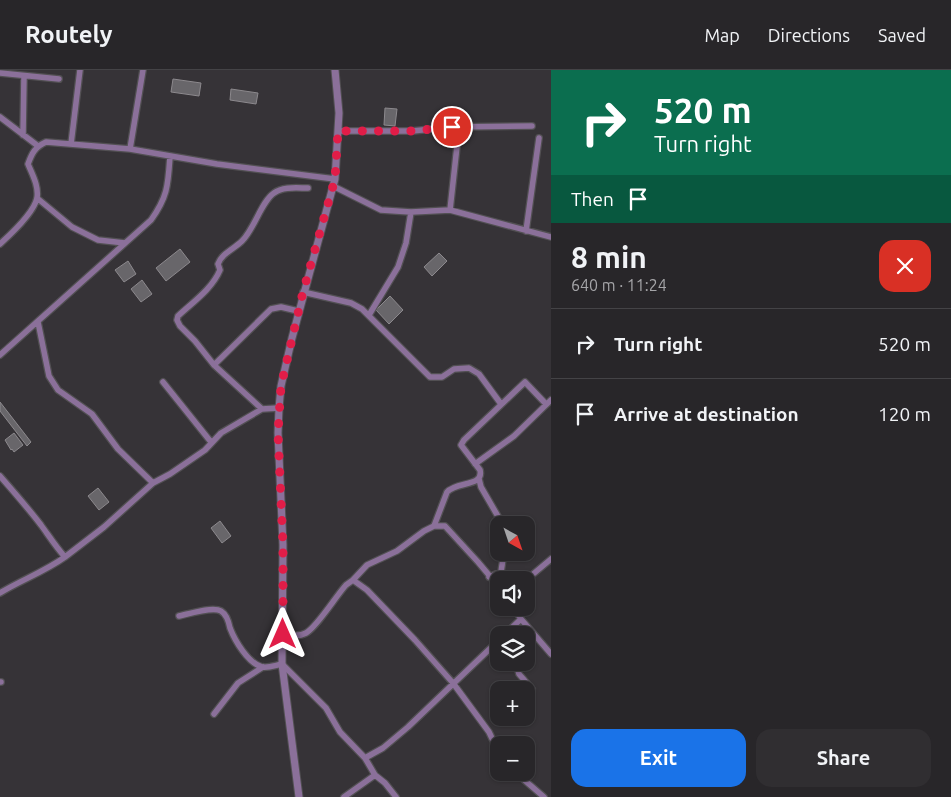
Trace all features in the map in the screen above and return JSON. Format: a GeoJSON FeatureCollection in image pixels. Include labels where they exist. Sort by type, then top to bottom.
{"type":"FeatureCollection","features":[{"type":"Feature","properties":{"kind":"street"},"geometry":{"type":"LineString","coordinates":[[71,144],[80,70]]}},
{"type":"Feature","properties":{"kind":"street"},"geometry":{"type":"LineString","coordinates":[[130,150],[143,70]]}},
{"type":"Feature","properties":{"kind":"street"},"geometry":{"type":"LineString","coordinates":[[299,797],[282,664],[283,545],[278,433],[279,408],[285,367],[298,311],[334,182],[338,131],[335,70]]}},
{"type":"Feature","properties":{"kind":"street"},"geometry":{"type":"LineString","coordinates":[[0,73],[59,80]]}},
{"type":"Feature","properties":{"kind":"street"},"geometry":{"type":"LineString","coordinates":[[23,135],[24,76]]}},
{"type":"Feature","properties":{"kind":"street"},"geometry":{"type":"LineString","coordinates":[[0,117],[38,146]]}},
{"type":"Feature","properties":{"kind":"street"},"geometry":{"type":"LineString","coordinates":[[338,131],[412,131],[452,127],[532,126]]}},
{"type":"Feature","properties":{"kind":"street"},"geometry":{"type":"LineString","coordinates":[[450,210],[459,128]]}},
{"type":"Feature","properties":{"kind":"street"},"geometry":{"type":"LineString","coordinates":[[526,231],[539,138]]}},
{"type":"Feature","properties":{"kind":"street"},"geometry":{"type":"LineString","coordinates":[[0,244],[30,212],[37,198],[36,185],[28,164],[32,152],[46,142],[130,150],[334,182],[381,210],[411,212],[450,210],[551,237]]}},
{"type":"Feature","properties":{"kind":"street"},"geometry":{"type":"LineString","coordinates":[[0,355],[151,220],[162,206],[168,190],[170,156]]}},
{"type":"Feature","properties":{"kind":"street"},"geometry":{"type":"LineString","coordinates":[[262,409],[214,365],[177,320],[178,316],[208,289],[220,270],[218,264],[220,260],[242,241],[252,229],[273,193],[281,189],[308,188]]}},
{"type":"Feature","properties":{"kind":"street"},"geometry":{"type":"LineString","coordinates":[[37,198],[72,227],[98,240],[124,243]]}},
{"type":"Feature","properties":{"kind":"street"},"geometry":{"type":"LineString","coordinates":[[369,315],[398,267],[406,243],[411,212]]}},
{"type":"Feature","properties":{"kind":"street"},"geometry":{"type":"LineString","coordinates":[[303,292],[351,303],[362,309],[430,377],[442,377],[454,369],[469,368],[479,374],[500,404]]}},
{"type":"Feature","properties":{"kind":"street"},"geometry":{"type":"LineString","coordinates":[[214,365],[271,309],[281,307],[298,311]]}},
{"type":"Feature","properties":{"kind":"street"},"geometry":{"type":"LineString","coordinates":[[38,322],[49,376],[58,390],[92,414],[118,449],[153,483]]}},
{"type":"Feature","properties":{"kind":"street"},"geometry":{"type":"LineString","coordinates":[[163,382],[210,442]]}},
{"type":"Feature","properties":{"kind":"street"},"geometry":{"type":"LineString","coordinates":[[475,464],[514,436],[549,402],[525,382],[500,404],[464,440],[461,446],[475,464],[480,470],[481,475],[479,479],[481,487],[498,516]]}},
{"type":"Feature","properties":{"kind":"street"},"geometry":{"type":"LineString","coordinates":[[0,593],[29,577],[43,572],[65,557],[104,527],[153,483],[170,474],[205,450],[210,442],[221,433],[262,409],[279,408]]}},
{"type":"Feature","properties":{"kind":"street"},"geometry":{"type":"LineString","coordinates":[[0,476],[19,497],[45,530],[52,543],[65,557]]}},
{"type":"Feature","properties":{"kind":"street"},"geometry":{"type":"LineString","coordinates":[[434,526],[447,492],[455,486],[473,483],[479,479]]}},
{"type":"Feature","properties":{"kind":"street"},"geometry":{"type":"LineString","coordinates":[[283,634],[298,636],[305,634],[313,628],[346,585],[367,565],[397,551],[434,526],[445,526],[489,577],[501,572],[503,561]]}},
{"type":"Feature","properties":{"kind":"street"},"geometry":{"type":"LineString","coordinates":[[535,572],[551,559]]}},
{"type":"Feature","properties":{"kind":"street"},"geometry":{"type":"LineString","coordinates":[[353,580],[367,590],[403,627],[453,683],[492,736]]}},
{"type":"Feature","properties":{"kind":"street"},"geometry":{"type":"LineString","coordinates":[[179,616],[212,609],[221,611],[225,615],[241,649],[263,667]]}},
{"type":"Feature","properties":{"kind":"street"},"geometry":{"type":"LineString","coordinates":[[519,616],[551,654]]}},
{"type":"Feature","properties":{"kind":"street"},"geometry":{"type":"LineString","coordinates":[[514,626],[521,619]]}},
{"type":"Feature","properties":{"kind":"street"},"geometry":{"type":"LineString","coordinates":[[365,758],[396,738],[490,650]]}},
{"type":"Feature","properties":{"kind":"street"},"geometry":{"type":"LineString","coordinates":[[214,714],[238,683],[263,667],[282,664]]}},
{"type":"Feature","properties":{"kind":"street"},"geometry":{"type":"LineString","coordinates":[[282,664],[321,701],[340,732],[365,758],[375,775],[385,782],[396,797]]}},
{"type":"Feature","properties":{"kind":"street"},"geometry":{"type":"LineString","coordinates":[[518,671],[525,681]]}},
{"type":"Feature","properties":{"kind":"street"},"geometry":{"type":"LineString","coordinates":[[344,797],[375,775]]}},
{"type":"Feature","properties":{"kind":"street"},"geometry":{"type":"LineString","coordinates":[[525,781],[544,797]]}},
{"type":"Feature","properties":{"kind":"building"},"geometry":{"type":"Polygon","coordinates":[[[173,79],[201,83],[199,96],[171,92],[173,79]]]}},
{"type":"Feature","properties":{"kind":"building"},"geometry":{"type":"Polygon","coordinates":[[[231,89],[258,93],[256,104],[230,100],[231,89]]]}},
{"type":"Feature","properties":{"kind":"building"},"geometry":{"type":"Polygon","coordinates":[[[385,108],[397,109],[395,126],[384,125],[385,108]]]}},
{"type":"Feature","properties":{"kind":"building"},"geometry":{"type":"Polygon","coordinates":[[[180,249],[190,262],[166,281],[156,268],[180,249]]]}},
{"type":"Feature","properties":{"kind":"building"},"geometry":{"type":"Polygon","coordinates":[[[439,253],[447,261],[432,276],[424,267],[439,253]]]}},
{"type":"Feature","properties":{"kind":"building"},"geometry":{"type":"Polygon","coordinates":[[[128,261],[136,274],[124,282],[115,270],[128,261]]]}},
{"type":"Feature","properties":{"kind":"building"},"geometry":{"type":"Polygon","coordinates":[[[142,280],[152,294],[141,302],[131,289],[142,280]]]}},
{"type":"Feature","properties":{"kind":"building"},"geometry":{"type":"Polygon","coordinates":[[[390,296],[403,310],[389,324],[376,310],[390,296]]]}},
{"type":"Feature","properties":{"kind":"building"},"geometry":{"type":"Polygon","coordinates":[[[0,402],[31,442],[27,446],[0,411],[0,402]]]}},
{"type":"Feature","properties":{"kind":"building"},"geometry":{"type":"Polygon","coordinates":[[[14,433],[23,445],[14,452],[5,440],[14,433]]]}},
{"type":"Feature","properties":{"kind":"building"},"geometry":{"type":"Polygon","coordinates":[[[98,488],[109,502],[99,510],[88,496],[98,488]]]}},
{"type":"Feature","properties":{"kind":"building"},"geometry":{"type":"Polygon","coordinates":[[[220,521],[231,536],[222,543],[211,528],[220,521]]]}},
{"type":"Feature","properties":{"kind":"route"},"geometry":{"type":"LineString","coordinates":[[283,634],[283,545],[278,433],[281,386],[303,292],[335,179],[338,131],[412,131],[452,127]]}}]}
